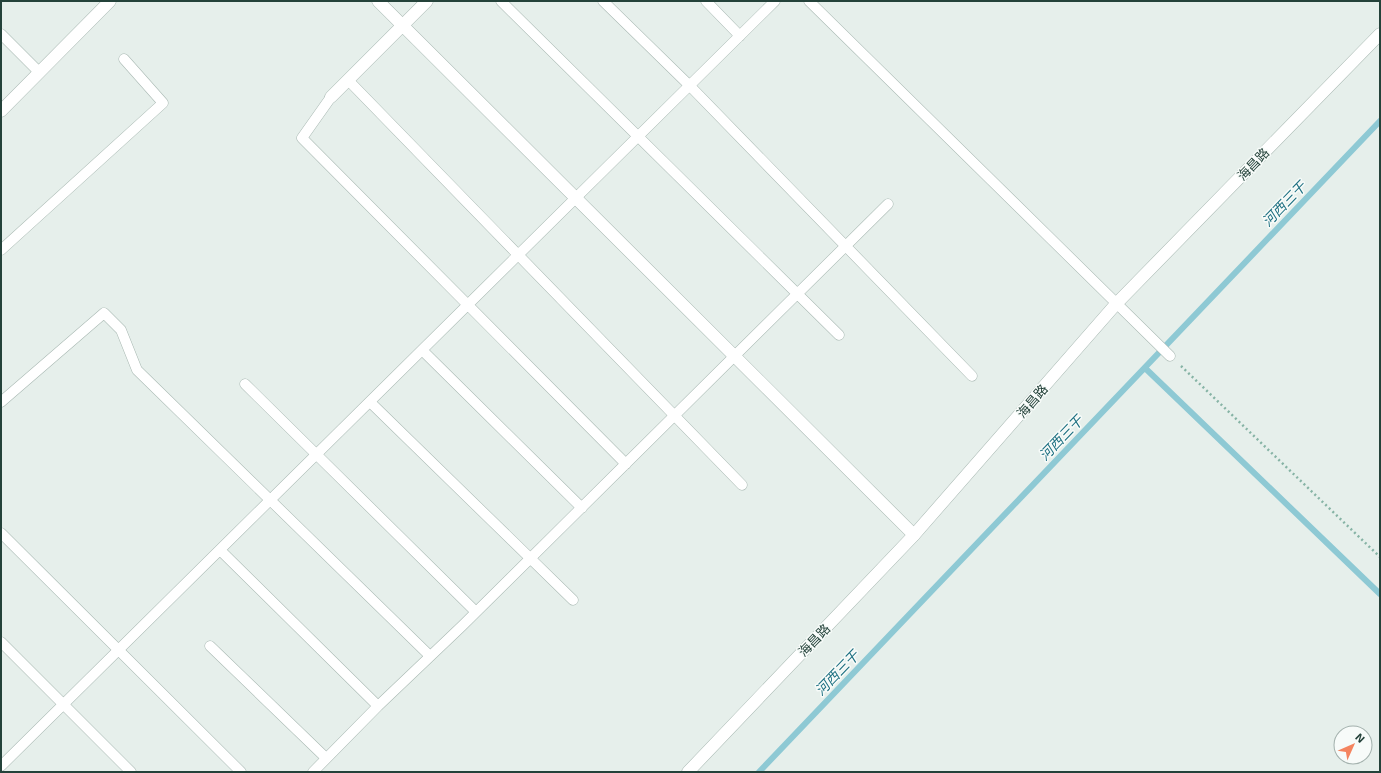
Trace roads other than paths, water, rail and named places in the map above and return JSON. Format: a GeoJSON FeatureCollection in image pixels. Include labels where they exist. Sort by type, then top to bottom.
{"type":"FeatureCollection","features":[{"type":"Feature","properties":{"kind":"street"},"geometry":{"type":"LineString","coordinates":[[1,111],[110,1]]}},
{"type":"Feature","properties":{"kind":"street"},"geometry":{"type":"LineString","coordinates":[[378,1],[914,535]]}},
{"type":"Feature","properties":{"kind":"street"},"geometry":{"type":"LineString","coordinates":[[331,97],[427,1]]}},
{"type":"Feature","properties":{"kind":"street","name":"海昌路"},"geometry":{"type":"LineString","coordinates":[[688,772],[914,535],[1116,304],[1380,34]]}},
{"type":"Feature","properties":{"kind":"lane"},"geometry":{"type":"LineString","coordinates":[[501,1],[839,335]]}},
{"type":"Feature","properties":{"kind":"lane"},"geometry":{"type":"LineString","coordinates":[[603,1],[690,86],[972,376]]}},
{"type":"Feature","properties":{"kind":"lane"},"geometry":{"type":"LineString","coordinates":[[706,1],[740,36]]}},
{"type":"Feature","properties":{"kind":"lane"},"geometry":{"type":"LineString","coordinates":[[1,766],[423,351],[775,1]]}},
{"type":"Feature","properties":{"kind":"lane"},"geometry":{"type":"LineString","coordinates":[[809,1],[1170,356]]}},
{"type":"Feature","properties":{"kind":"lane"},"geometry":{"type":"LineString","coordinates":[[1,34],[39,72]]}},
{"type":"Feature","properties":{"kind":"lane"},"geometry":{"type":"LineString","coordinates":[[1,250],[163,103],[124,59]]}},
{"type":"Feature","properties":{"kind":"lane"},"geometry":{"type":"LineString","coordinates":[[348,80],[742,485]]}},
{"type":"Feature","properties":{"kind":"lane"},"geometry":{"type":"LineString","coordinates":[[331,97],[302,138],[626,464]]}},
{"type":"Feature","properties":{"kind":"lane"},"geometry":{"type":"LineString","coordinates":[[313,772],[378,706],[582,508],[888,204]]}},
{"type":"Feature","properties":{"kind":"lane"},"geometry":{"type":"LineString","coordinates":[[1,402],[104,313],[121,330],[137,370],[430,656]]}},
{"type":"Feature","properties":{"kind":"lane"},"geometry":{"type":"LineString","coordinates":[[423,351],[582,508]]}},
{"type":"Feature","properties":{"kind":"lane"},"geometry":{"type":"LineString","coordinates":[[245,384],[476,612]]}},
{"type":"Feature","properties":{"kind":"lane"},"geometry":{"type":"LineString","coordinates":[[370,402],[573,600]]}},
{"type":"Feature","properties":{"kind":"lane"},"geometry":{"type":"LineString","coordinates":[[1,533],[241,772]]}},
{"type":"Feature","properties":{"kind":"lane"},"geometry":{"type":"LineString","coordinates":[[220,550],[378,706]]}},
{"type":"Feature","properties":{"kind":"lane"},"geometry":{"type":"LineString","coordinates":[[1,642],[131,772]]}},
{"type":"Feature","properties":{"kind":"lane"},"geometry":{"type":"LineString","coordinates":[[210,646],[326,758]]}},
{"type":"Feature","properties":{"kind":"waterway","name":"河西三干"},"geometry":{"type":"LineString","coordinates":[[759,772],[1380,121]]}},
{"type":"Feature","properties":{"kind":"waterway"},"geometry":{"type":"LineString","coordinates":[[1145,368],[1380,594]]}}]}
